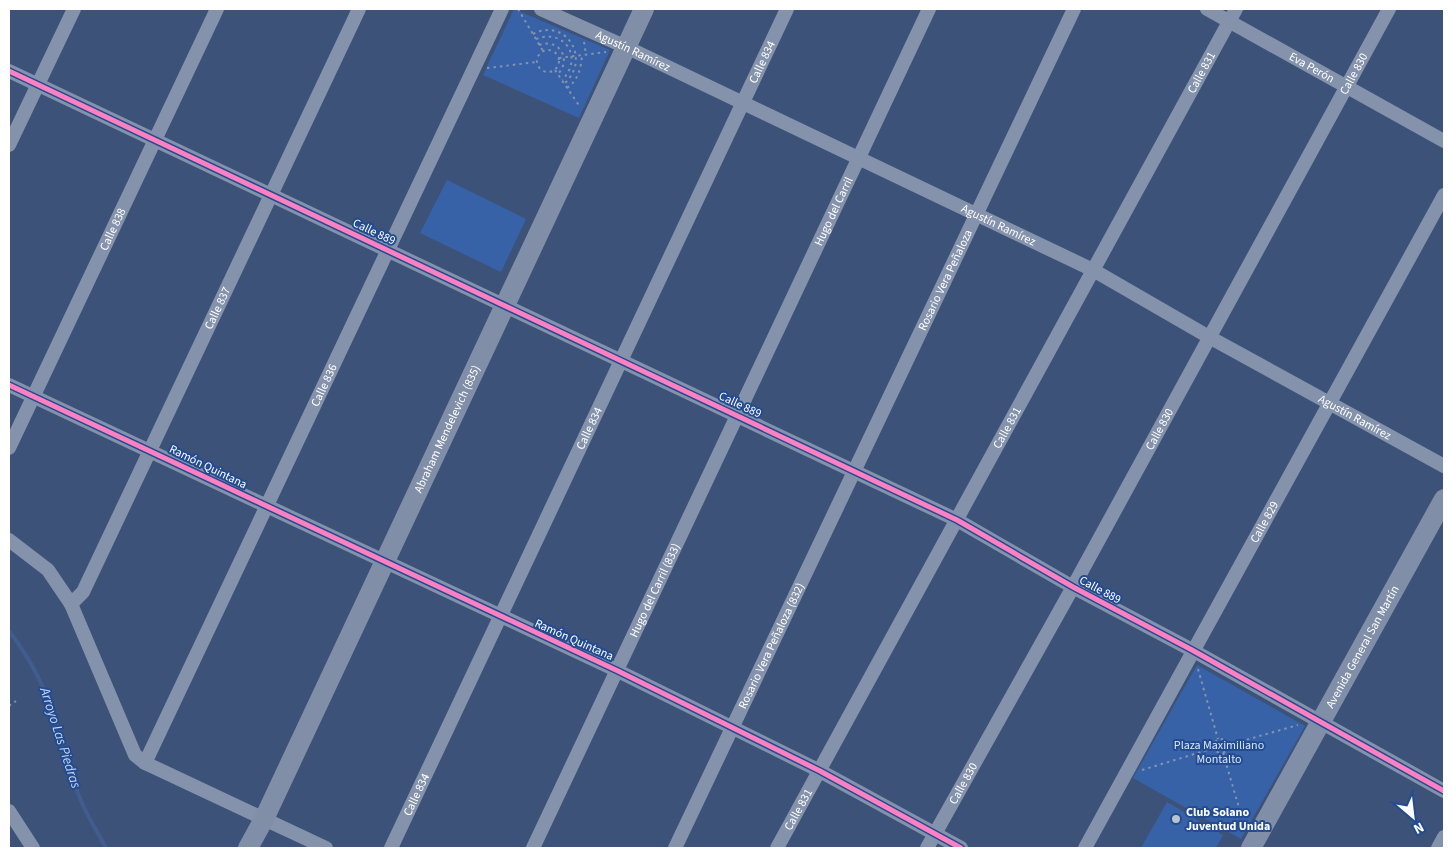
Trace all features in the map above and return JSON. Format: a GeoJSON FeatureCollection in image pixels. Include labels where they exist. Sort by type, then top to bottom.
{"type":"FeatureCollection","features":[{"type":"Feature","properties":{"kind":"street"},"geometry":{"type":"LineString","coordinates":[[9,145],[74,9]]}},
{"type":"Feature","properties":{"kind":"street","name":"Calle 838"},"geometry":{"type":"LineString","coordinates":[[9,448],[32,396],[156,140],[216,9]]}},
{"type":"Feature","properties":{"kind":"street","name":"Calle 837"},"geometry":{"type":"LineString","coordinates":[[71,604],[83,592],[359,9]]}},
{"type":"Feature","properties":{"kind":"street","name":"Calle 836"},"geometry":{"type":"LineString","coordinates":[[145,763],[502,9]]}},
{"type":"Feature","properties":{"kind":"street","name":"Agustín Ramírez"},"geometry":{"type":"LineString","coordinates":[[541,9],[1093,270],[1209,337],[1444,466]]}},
{"type":"Feature","properties":{"kind":"street","name":"Abraham Mendelevich (835)"},"geometry":{"type":"LineString","coordinates":[[248,848],[264,819],[644,9]]}},
{"type":"Feature","properties":{"kind":"street","name":"Calle 834"},"geometry":{"type":"LineString","coordinates":[[391,848],[787,9]]}},
{"type":"Feature","properties":{"kind":"street","name":"Hugo del Carril"},"geometry":{"type":"LineString","coordinates":[[737,415],[929,9]]}},
{"type":"Feature","properties":{"kind":"street","name":"Rosario Vera Peñaloza"},"geometry":{"type":"LineString","coordinates":[[854,471],[1074,9]]}},
{"type":"Feature","properties":{"kind":"street","name":"Eva Perón"},"geometry":{"type":"LineString","coordinates":[[1207,9],[1233,14],[1348,85],[1444,141]]}},
{"type":"Feature","properties":{"kind":"street","name":"Calle 830"},"geometry":{"type":"LineString","coordinates":[[927,848],[1073,587],[1389,9]]}},
{"type":"Feature","properties":{"kind":"street","name":"Calle 831"},"geometry":{"type":"LineString","coordinates":[[777,848],[1233,14]]}},
{"type":"Feature","properties":{"kind":"street","name":"Calle 889"},"geometry":{"type":"LineString","coordinates":[[9,71],[621,359],[957,520],[1073,587],[1192,650],[1444,792]]}},
{"type":"Feature","properties":{"kind":"street","name":"Calle 829"},"geometry":{"type":"LineString","coordinates":[[1085,848],[1192,650],[1444,195]]}},
{"type":"Feature","properties":{"kind":"street","name":"Ramón Quintana"},"geometry":{"type":"LineString","coordinates":[[9,385],[384,563],[618,671],[820,771],[961,848]]}},
{"type":"Feature","properties":{"kind":"street","name":"Hugo del Carril (833)"},"geometry":{"type":"LineString","coordinates":[[533,848],[737,415]]}},
{"type":"Feature","properties":{"kind":"street","name":"Rosario Vera Peñaloza (832)"},"geometry":{"type":"LineString","coordinates":[[675,848],[854,471]]}},
{"type":"Feature","properties":{"kind":"street","name":"Avenida General San Martín"},"geometry":{"type":"LineString","coordinates":[[1251,848],[1317,722],[1444,499]]}},
{"type":"Feature","properties":{"kind":"street"},"geometry":{"type":"LineString","coordinates":[[9,540],[48,570],[71,604],[130,746],[136,755],[145,763],[326,848]]}},
{"type":"Feature","properties":{"kind":"street"},"geometry":{"type":"LineString","coordinates":[[9,811],[32,848]]}},
{"type":"Feature","properties":{"kind":"street"},"geometry":{"type":"LineString","coordinates":[[1438,848],[1444,837]]}},
{"type":"Feature","properties":{"kind":"path"},"geometry":{"type":"LineString","coordinates":[[518,9],[543,51]]}},
{"type":"Feature","properties":{"kind":"path"},"geometry":{"type":"LineString","coordinates":[[533,34],[545,31],[563,35],[570,42],[576,56],[576,69],[572,78],[564,84]]}},
{"type":"Feature","properties":{"kind":"path"},"geometry":{"type":"LineString","coordinates":[[536,39],[551,36],[559,38],[566,43],[572,57],[571,67],[562,80]]}},
{"type":"Feature","properties":{"kind":"path"},"geometry":{"type":"LineString","coordinates":[[539,45],[545,43],[556,45],[564,58],[564,64],[558,74]]}},
{"type":"Feature","properties":{"kind":"path"},"geometry":{"type":"LineString","coordinates":[[555,70],[549,72],[542,70],[537,62],[539,55],[543,51],[552,50],[559,58],[564,58],[625,48]]}},
{"type":"Feature","properties":{"kind":"path"},"geometry":{"type":"LineString","coordinates":[[567,88],[577,77],[582,55]]}},
{"type":"Feature","properties":{"kind":"path"},"geometry":{"type":"LineString","coordinates":[[555,70],[559,58]]}},
{"type":"Feature","properties":{"kind":"path"},"geometry":{"type":"LineString","coordinates":[[474,70],[537,62]]}},
{"type":"Feature","properties":{"kind":"path"},"geometry":{"type":"LineString","coordinates":[[555,70],[590,123]]}},
{"type":"Feature","properties":{"kind":"path"},"geometry":{"type":"LineString","coordinates":[[1192,650],[1218,739]]}},
{"type":"Feature","properties":{"kind":"path"},"geometry":{"type":"LineString","coordinates":[[9,706],[16,701]]}},
{"type":"Feature","properties":{"kind":"path"},"geometry":{"type":"LineString","coordinates":[[1228,745],[1317,722]]}},
{"type":"Feature","properties":{"kind":"path"},"geometry":{"type":"LineString","coordinates":[[1218,739],[1225,740],[1228,745],[1227,750],[1223,753]]}},
{"type":"Feature","properties":{"kind":"path"},"geometry":{"type":"LineString","coordinates":[[1218,739],[1214,742],[1214,748],[1218,753],[1223,753]]}},
{"type":"Feature","properties":{"kind":"path"},"geometry":{"type":"LineString","coordinates":[[1125,775],[1214,748]]}},
{"type":"Feature","properties":{"kind":"path"},"geometry":{"type":"LineString","coordinates":[[1223,753],[1245,829]]}},
{"type":"Feature","properties":{"kind":"green space"},"geometry":{"type":"Polygon","coordinates":[[[514,9],[610,50],[579,118],[483,75],[514,9]]]}},
{"type":"Feature","properties":{"kind":"green space"},"geometry":{"type":"Polygon","coordinates":[[[447,180],[526,219],[501,272],[420,233],[447,180]]]}},
{"type":"Feature","properties":{"kind":"green space","name":"Plaza Maximiliano Montalto"},"geometry":{"type":"Polygon","coordinates":[[[1197,665],[1305,726],[1241,839],[1133,778],[1197,665]]]}},
{"type":"Feature","properties":{"kind":"green space","name":"Club Solano Juventud Unida"},"geometry":{"type":"Polygon","coordinates":[[[1167,802],[1223,835],[1216,848],[1141,848],[1167,802]]]}},
{"type":"Feature","properties":{"kind":"waterway","name":"Arroyo Las Piedras"},"geometry":{"type":"LineString","coordinates":[[9,631],[23,650],[43,688],[58,727],[80,797],[106,848]]}},
{"type":"Feature","properties":{"kind":"cycle path"},"geometry":{"type":"LineString","coordinates":[[9,71],[957,520],[1073,587],[1192,650],[1444,791]]}},
{"type":"Feature","properties":{"kind":"cycle path"},"geometry":{"type":"LineString","coordinates":[[9,385],[618,671],[820,771],[961,848]]}},
{"type":"Feature","properties":{"kind":"place","name":"Club Solano Juventud Unida"},"geometry":{"type":"Point","coordinates":[1176,819]}}]}
